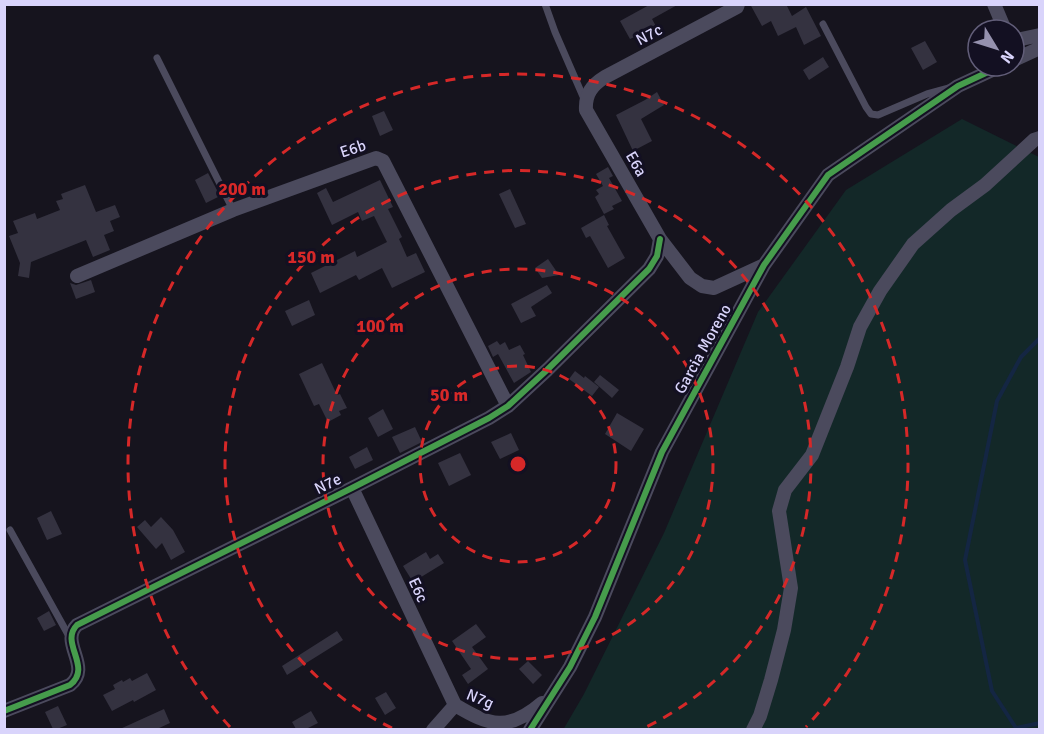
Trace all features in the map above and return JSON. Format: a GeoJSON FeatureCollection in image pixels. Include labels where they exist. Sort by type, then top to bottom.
{"type":"FeatureCollection","features":[{"type":"Feature","properties":{"kind":"street","name":"N7c"},"geometry":{"type":"LineString","coordinates":[[586,104],[590,90],[605,77],[737,7],[738,4]]}},
{"type":"Feature","properties":{"kind":"street"},"geometry":{"type":"LineString","coordinates":[[994,4],[1000,18]]}},
{"type":"Feature","properties":{"kind":"street"},"geometry":{"type":"LineString","coordinates":[[1026,54],[1040,48]]}},
{"type":"Feature","properties":{"kind":"street","name":"Garcia Moreno"},"geometry":{"type":"LineString","coordinates":[[530,729],[570,667],[595,617],[662,452],[764,265],[828,175],[958,86],[975,78]]}},
{"type":"Feature","properties":{"kind":"street","name":"E6a"},"geometry":{"type":"LineString","coordinates":[[586,104],[586,110],[660,239]]}},
{"type":"Feature","properties":{"kind":"street"},"geometry":{"type":"LineString","coordinates":[[753,729],[760,716],[771,680],[792,588],[779,511],[785,490],[812,455],[848,367],[860,327],[880,291],[913,244],[951,210],[985,185],[1034,140],[1040,138]]}},
{"type":"Feature","properties":{"kind":"street","name":"E6b"},"geometry":{"type":"LineString","coordinates":[[77,276],[233,210],[376,158],[383,161],[508,406]]}},
{"type":"Feature","properties":{"kind":"street"},"geometry":{"type":"LineString","coordinates":[[660,239],[690,278],[702,286],[714,288],[764,265]]}},
{"type":"Feature","properties":{"kind":"street","name":"N7e"},"geometry":{"type":"LineString","coordinates":[[70,640],[71,632],[76,625],[352,488],[508,406],[649,269],[657,256],[660,239]]}},
{"type":"Feature","properties":{"kind":"street","name":"E6c"},"geometry":{"type":"LineString","coordinates":[[352,488],[455,705]]}},
{"type":"Feature","properties":{"kind":"street"},"geometry":{"type":"LineString","coordinates":[[4,711],[74,682],[77,678],[78,667],[70,640]]}},
{"type":"Feature","properties":{"kind":"street","name":"N7g"},"geometry":{"type":"LineString","coordinates":[[433,729],[455,705],[478,719],[512,722],[532,712],[553,694]]}},
{"type":"Feature","properties":{"kind":"lane"},"geometry":{"type":"LineString","coordinates":[[544,4],[568,66],[586,104]]}},
{"type":"Feature","properties":{"kind":"lane"},"geometry":{"type":"LineString","coordinates":[[822,24],[871,114],[878,115],[927,94],[958,86]]}},
{"type":"Feature","properties":{"kind":"lane"},"geometry":{"type":"LineString","coordinates":[[157,58],[233,210]]}},
{"type":"Feature","properties":{"kind":"lane"},"geometry":{"type":"LineString","coordinates":[[9,530],[70,640]]}},
{"type":"Feature","properties":{"kind":"green space"},"geometry":{"type":"Polygon","coordinates":[[[962,119],[1039,157],[1039,729],[563,730],[584,694],[664,533],[758,312],[846,190],[962,119]]]}},
{"type":"Feature","properties":{"kind":"building"},"geometry":{"type":"Polygon","coordinates":[[[651,4],[679,4],[652,19],[658,30],[641,39],[639,35],[630,39],[620,21],[651,4]]]}},
{"type":"Feature","properties":{"kind":"building"},"geometry":{"type":"Polygon","coordinates":[[[750,4],[786,4],[792,16],[806,7],[821,36],[804,45],[796,27],[778,36],[771,21],[762,26],[750,4]]]}},
{"type":"Feature","properties":{"kind":"building"},"geometry":{"type":"Polygon","coordinates":[[[925,41],[937,62],[923,70],[911,48],[925,41]]]}},
{"type":"Feature","properties":{"kind":"building"},"geometry":{"type":"Polygon","coordinates":[[[823,57],[829,67],[809,80],[803,70],[823,57]]]}},
{"type":"Feature","properties":{"kind":"building"},"geometry":{"type":"Polygon","coordinates":[[[657,92],[664,105],[641,119],[652,141],[633,151],[616,115],[657,92]]]}},
{"type":"Feature","properties":{"kind":"building"},"geometry":{"type":"Polygon","coordinates":[[[384,111],[393,130],[380,136],[372,116],[384,111]]]}},
{"type":"Feature","properties":{"kind":"building"},"geometry":{"type":"Polygon","coordinates":[[[608,167],[613,176],[609,178],[622,201],[612,206],[614,209],[604,214],[595,197],[599,194],[596,190],[603,186],[596,174],[608,167]]]}},
{"type":"Feature","properties":{"kind":"building"},"geometry":{"type":"Polygon","coordinates":[[[208,173],[220,196],[206,203],[195,180],[208,173]]]}},
{"type":"Feature","properties":{"kind":"building"},"geometry":{"type":"Polygon","coordinates":[[[380,180],[393,207],[388,209],[402,237],[399,239],[407,257],[416,253],[425,272],[392,288],[382,268],[359,280],[356,275],[320,293],[311,273],[355,251],[357,257],[387,242],[374,216],[362,221],[358,212],[332,225],[317,193],[326,188],[333,202],[380,180]]]}},
{"type":"Feature","properties":{"kind":"building"},"geometry":{"type":"Polygon","coordinates":[[[85,185],[96,212],[115,205],[120,217],[110,221],[114,231],[104,235],[110,250],[93,257],[86,240],[31,262],[29,278],[18,276],[20,263],[9,236],[18,233],[13,221],[35,213],[37,219],[60,210],[56,201],[63,199],[61,194],[85,185]]]}},
{"type":"Feature","properties":{"kind":"building"},"geometry":{"type":"Polygon","coordinates":[[[510,189],[526,224],[515,228],[499,194],[510,189]]]}},
{"type":"Feature","properties":{"kind":"building"},"geometry":{"type":"Polygon","coordinates":[[[604,215],[609,225],[607,226],[625,258],[608,268],[590,236],[586,238],[581,228],[604,215]]]}},
{"type":"Feature","properties":{"kind":"building"},"geometry":{"type":"Polygon","coordinates":[[[548,259],[559,275],[542,278],[535,268],[548,259]]]}},
{"type":"Feature","properties":{"kind":"building"},"geometry":{"type":"Polygon","coordinates":[[[91,280],[95,292],[76,299],[70,283],[76,285],[91,280]]]}},
{"type":"Feature","properties":{"kind":"building"},"geometry":{"type":"Polygon","coordinates":[[[547,285],[552,293],[531,307],[536,316],[521,323],[511,304],[547,285]]]}},
{"type":"Feature","properties":{"kind":"building"},"geometry":{"type":"Polygon","coordinates":[[[309,300],[315,315],[292,326],[285,311],[309,300]]]}},
{"type":"Feature","properties":{"kind":"building"},"geometry":{"type":"Polygon","coordinates":[[[497,341],[500,345],[505,342],[509,350],[520,345],[531,372],[514,383],[498,354],[493,357],[488,346],[497,341]]]}},
{"type":"Feature","properties":{"kind":"building"},"geometry":{"type":"Polygon","coordinates":[[[322,363],[337,395],[340,394],[347,408],[339,411],[341,415],[328,422],[319,404],[314,406],[299,374],[322,363]]]}},
{"type":"Feature","properties":{"kind":"building"},"geometry":{"type":"Polygon","coordinates":[[[575,371],[599,387],[592,396],[569,379],[575,371]]]}},
{"type":"Feature","properties":{"kind":"building"},"geometry":{"type":"Polygon","coordinates":[[[600,375],[619,390],[612,398],[594,382],[600,375]]]}},
{"type":"Feature","properties":{"kind":"building"},"geometry":{"type":"Polygon","coordinates":[[[383,409],[393,429],[378,437],[368,418],[383,409]]]}},
{"type":"Feature","properties":{"kind":"building"},"geometry":{"type":"Polygon","coordinates":[[[617,413],[644,429],[631,451],[605,434],[617,413]]]}},
{"type":"Feature","properties":{"kind":"building"},"geometry":{"type":"Polygon","coordinates":[[[415,427],[422,442],[400,453],[392,437],[415,427]]]}},
{"type":"Feature","properties":{"kind":"building"},"geometry":{"type":"Polygon","coordinates":[[[511,433],[519,450],[500,459],[491,442],[511,433]]]}},
{"type":"Feature","properties":{"kind":"building"},"geometry":{"type":"Polygon","coordinates":[[[367,447],[373,460],[355,469],[349,457],[367,447]]]}},
{"type":"Feature","properties":{"kind":"building"},"geometry":{"type":"Polygon","coordinates":[[[460,453],[471,475],[449,486],[438,463],[460,453]]]}},
{"type":"Feature","properties":{"kind":"building"},"geometry":{"type":"Polygon","coordinates":[[[51,511],[62,534],[47,540],[37,518],[51,511]]]}},
{"type":"Feature","properties":{"kind":"building"},"geometry":{"type":"Polygon","coordinates":[[[161,517],[173,530],[185,552],[171,560],[162,543],[156,549],[137,527],[145,520],[151,527],[161,517]]]}},
{"type":"Feature","properties":{"kind":"building"},"geometry":{"type":"Polygon","coordinates":[[[426,552],[430,559],[438,554],[444,563],[413,582],[403,566],[426,552]]]}},
{"type":"Feature","properties":{"kind":"building"},"geometry":{"type":"Polygon","coordinates":[[[49,611],[56,625],[44,631],[37,618],[49,611]]]}},
{"type":"Feature","properties":{"kind":"building"},"geometry":{"type":"Polygon","coordinates":[[[476,624],[486,637],[472,647],[488,669],[468,684],[462,675],[471,669],[452,641],[476,624]]]}},
{"type":"Feature","properties":{"kind":"building"},"geometry":{"type":"Polygon","coordinates":[[[337,631],[343,640],[287,675],[282,666],[337,631]]]}},
{"type":"Feature","properties":{"kind":"building"},"geometry":{"type":"Polygon","coordinates":[[[528,661],[542,675],[533,684],[519,669],[528,661]]]}},
{"type":"Feature","properties":{"kind":"building"},"geometry":{"type":"Polygon","coordinates":[[[147,673],[156,690],[112,711],[103,695],[115,689],[113,685],[122,680],[123,682],[130,678],[132,681],[147,673]]]}},
{"type":"Feature","properties":{"kind":"building"},"geometry":{"type":"Polygon","coordinates":[[[386,692],[396,708],[385,715],[375,698],[386,692]]]}},
{"type":"Feature","properties":{"kind":"building"},"geometry":{"type":"Polygon","coordinates":[[[58,706],[67,725],[53,729],[45,712],[58,706]]]}},
{"type":"Feature","properties":{"kind":"building"},"geometry":{"type":"Polygon","coordinates":[[[164,709],[170,723],[157,729],[120,729],[164,709]]]}},
{"type":"Feature","properties":{"kind":"building"},"geometry":{"type":"Polygon","coordinates":[[[311,711],[318,723],[306,729],[296,729],[292,722],[311,711]]]}},
{"type":"Feature","properties":{"kind":"waterway"},"geometry":{"type":"LineString","coordinates":[[1016,728],[992,691],[965,560],[997,401],[1021,357],[1040,338]]}},
{"type":"Feature","properties":{"kind":"waterway"},"geometry":{"type":"LineString","coordinates":[[1015,730],[1040,723]]}},
{"type":"Feature","properties":{"kind":"cycle path"},"geometry":{"type":"LineString","coordinates":[[530,730],[570,667],[595,617],[662,452],[764,265],[828,175],[958,86],[975,78]]}},
{"type":"Feature","properties":{"kind":"cycle path"},"geometry":{"type":"LineString","coordinates":[[4,711],[70,685],[76,678],[78,663],[73,647],[72,632],[77,625],[352,488],[508,406],[649,269],[657,256],[660,239]]}}]}
